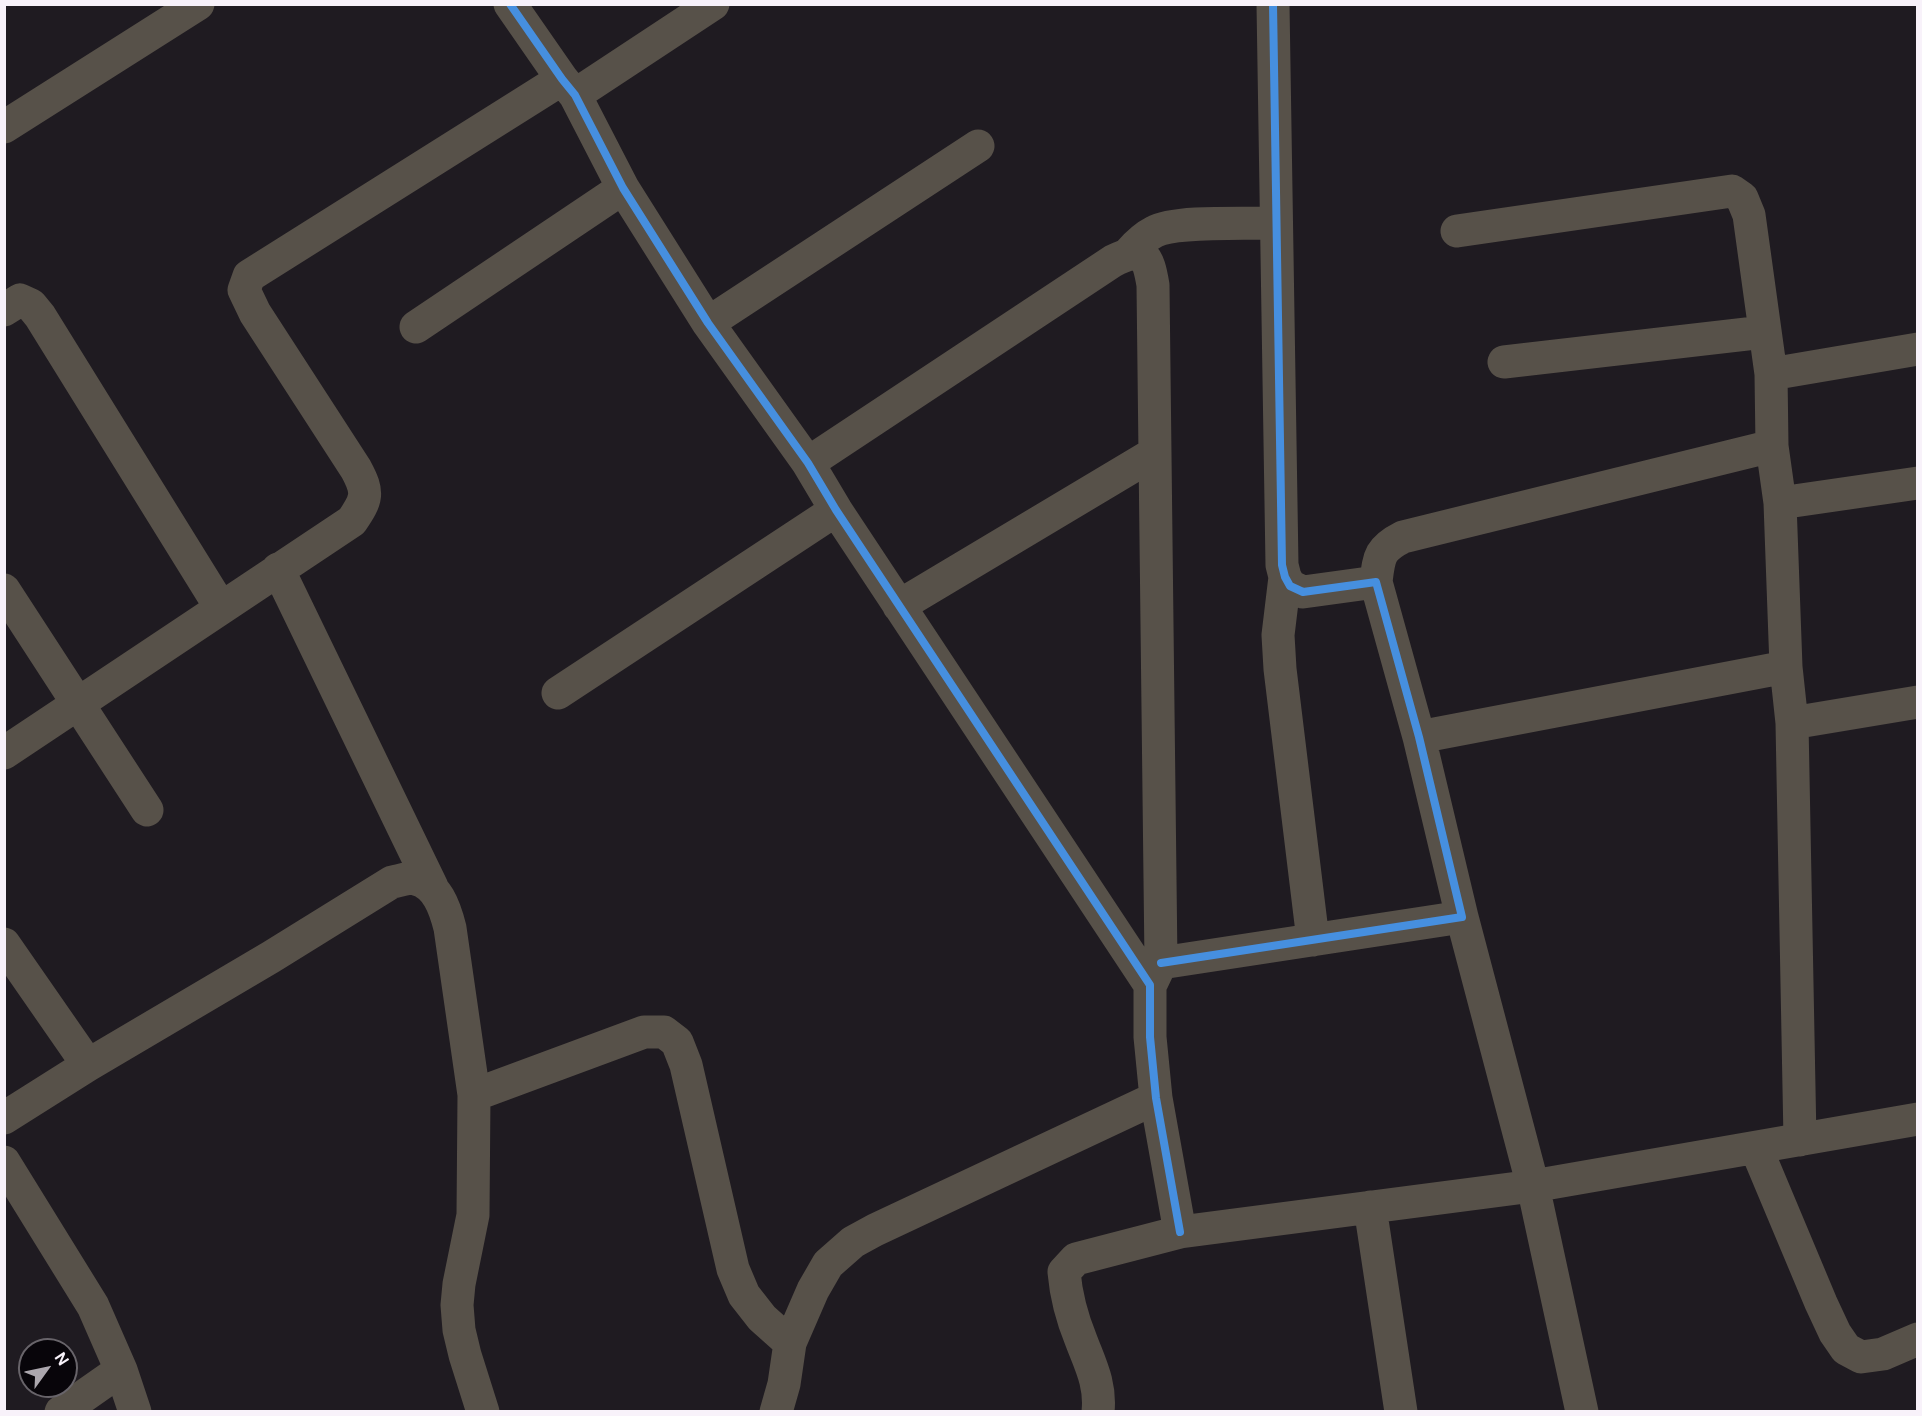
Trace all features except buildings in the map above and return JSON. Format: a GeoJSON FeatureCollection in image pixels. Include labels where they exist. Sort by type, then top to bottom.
{"type":"FeatureCollection","features":[{"type":"Feature","properties":{"kind":"street"},"geometry":{"type":"LineString","coordinates":[[4,127],[198,4]]}},
{"type":"Feature","properties":{"kind":"street"},"geometry":{"type":"LineString","coordinates":[[510,4],[568,87],[623,188],[708,323],[808,463],[899,606],[1156,974]]}},
{"type":"Feature","properties":{"kind":"street"},"geometry":{"type":"LineString","coordinates":[[4,753],[352,521],[364,504],[365,486],[356,469],[255,313],[244,290],[249,276],[713,4]]}},
{"type":"Feature","properties":{"kind":"street"},"geometry":{"type":"LineString","coordinates":[[1273,4],[1284,577],[1278,635],[1280,669],[1313,940]]}},
{"type":"Feature","properties":{"kind":"street"},"geometry":{"type":"LineString","coordinates":[[708,323],[978,146]]}},
{"type":"Feature","properties":{"kind":"street"},"geometry":{"type":"LineString","coordinates":[[416,327],[623,188]]}},
{"type":"Feature","properties":{"kind":"street"},"geometry":{"type":"LineString","coordinates":[[1457,231],[1732,191],[1742,198],[1749,215],[1771,374],[1772,446],[1780,503],[1786,667],[1792,723],[1800,1140]]}},
{"type":"Feature","properties":{"kind":"street"},"geometry":{"type":"LineString","coordinates":[[808,463],[1113,261],[1129,253],[1143,238],[1155,230],[1173,225],[1276,223]]}},
{"type":"Feature","properties":{"kind":"street"},"geometry":{"type":"LineString","coordinates":[[1129,253],[1140,254],[1149,262],[1153,285],[1156,974],[1150,1037],[1156,1098],[1180,1232]]}},
{"type":"Feature","properties":{"kind":"street"},"geometry":{"type":"LineString","coordinates":[[4,310],[20,300],[31,305],[40,316],[221,608]]}},
{"type":"Feature","properties":{"kind":"street"},"geometry":{"type":"LineString","coordinates":[[1504,362],[1764,332]]}},
{"type":"Feature","properties":{"kind":"street"},"geometry":{"type":"LineString","coordinates":[[1771,374],[1917,349]]}},
{"type":"Feature","properties":{"kind":"street"},"geometry":{"type":"LineString","coordinates":[[1582,1412],[1533,1186],[1462,917],[1419,737],[1376,582],[1379,559],[1388,545],[1403,537],[1772,446]]}},
{"type":"Feature","properties":{"kind":"street"},"geometry":{"type":"LineString","coordinates":[[899,606],[1155,453]]}},
{"type":"Feature","properties":{"kind":"street"},"geometry":{"type":"LineString","coordinates":[[1780,503],[1917,483]]}},
{"type":"Feature","properties":{"kind":"street"},"geometry":{"type":"LineString","coordinates":[[558,693],[836,510]]}},
{"type":"Feature","properties":{"kind":"street"},"geometry":{"type":"LineString","coordinates":[[278,569],[432,887],[445,909],[450,928],[474,1095],[473,1215],[460,1274],[457,1305],[459,1330],[465,1355],[483,1412]]}},
{"type":"Feature","properties":{"kind":"street"},"geometry":{"type":"LineString","coordinates":[[1284,577],[1290,586],[1303,592],[1376,582]]}},
{"type":"Feature","properties":{"kind":"street"},"geometry":{"type":"LineString","coordinates":[[4,590],[147,810]]}},
{"type":"Feature","properties":{"kind":"street"},"geometry":{"type":"LineString","coordinates":[[1419,737],[1786,667]]}},
{"type":"Feature","properties":{"kind":"street"},"geometry":{"type":"LineString","coordinates":[[1792,723],[1917,702]]}},
{"type":"Feature","properties":{"kind":"street"},"geometry":{"type":"LineString","coordinates":[[4,1118],[392,882],[414,878],[432,887]]}},
{"type":"Feature","properties":{"kind":"street"},"geometry":{"type":"LineString","coordinates":[[1156,974],[1313,940],[1462,917]]}},
{"type":"Feature","properties":{"kind":"street"},"geometry":{"type":"LineString","coordinates":[[4,944],[88,1065]]}},
{"type":"Feature","properties":{"kind":"street"},"geometry":{"type":"LineString","coordinates":[[474,1095],[644,1032],[664,1032],[677,1042],[686,1065],[733,1269],[744,1295],[762,1318],[790,1343]]}},
{"type":"Feature","properties":{"kind":"street"},"geometry":{"type":"LineString","coordinates":[[776,1412],[784,1384],[790,1343],[813,1290],[828,1263],[852,1242],[1156,1098]]}},
{"type":"Feature","properties":{"kind":"street"},"geometry":{"type":"LineString","coordinates":[[1098,1412],[1099,1401],[1094,1369],[1081,1339],[1066,1293],[1064,1272],[1076,1259],[1180,1232],[1533,1186],[1917,1119]]}},
{"type":"Feature","properties":{"kind":"street"},"geometry":{"type":"LineString","coordinates":[[1756,1148],[1821,1303],[1846,1349],[1861,1358],[1883,1354],[1917,1339]]}},
{"type":"Feature","properties":{"kind":"street"},"geometry":{"type":"LineString","coordinates":[[4,1162],[93,1306],[121,1370],[135,1412]]}},
{"type":"Feature","properties":{"kind":"street"},"geometry":{"type":"LineString","coordinates":[[1370,1207],[1401,1412]]}},
{"type":"Feature","properties":{"kind":"street"},"geometry":{"type":"LineString","coordinates":[[61,1412],[121,1370]]}},
{"type":"Feature","properties":{"kind":"cycle path"},"geometry":{"type":"LineString","coordinates":[[510,4],[575,95],[623,188],[708,323],[808,463],[836,510],[1150,985],[1150,1037],[1156,1098],[1180,1232]]}},
{"type":"Feature","properties":{"kind":"cycle path"},"geometry":{"type":"LineString","coordinates":[[1161,963],[1462,917],[1419,737],[1376,582],[1303,592],[1290,586],[1282,565],[1273,4]]}}]}
